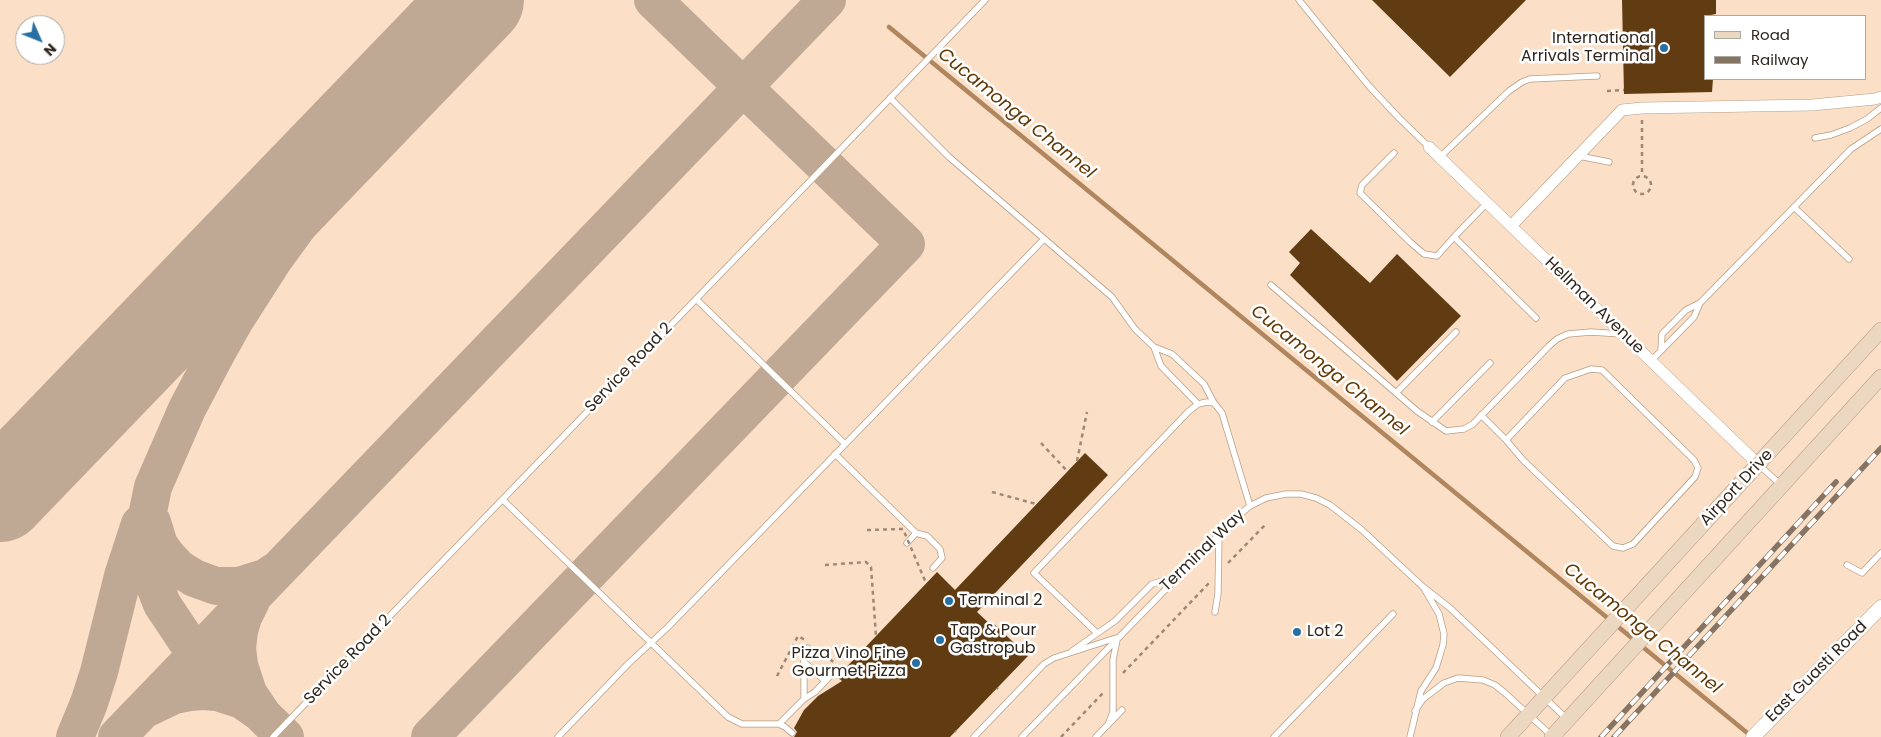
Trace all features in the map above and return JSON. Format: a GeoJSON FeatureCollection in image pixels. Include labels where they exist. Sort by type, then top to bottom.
{"type":"FeatureCollection","features":[{"type":"Feature","properties":{"kind":"main road","name":"Airport Drive"},"geometry":{"type":"LineString","coordinates":[[1508,737],[1881,330]]}},
{"type":"Feature","properties":{"kind":"main road","name":"Airport Drive"},"geometry":{"type":"LineString","coordinates":[[1552,737],[1881,377]]}},
{"type":"Feature","properties":{"kind":"street"},"geometry":{"type":"LineString","coordinates":[[1511,226],[1622,110],[1812,105],[1881,97]]}},
{"type":"Feature","properties":{"kind":"street","name":"Hellman Avenue"},"geometry":{"type":"LineString","coordinates":[[1430,147],[1759,465]]}},
{"type":"Feature","properties":{"kind":"street","name":"East Guasti Road"},"geometry":{"type":"LineString","coordinates":[[1753,737],[1881,607]]}},
{"type":"Feature","properties":{"kind":"lane","name":"Service Road 2"},"geometry":{"type":"LineString","coordinates":[[273,737],[985,0]]}},
{"type":"Feature","properties":{"kind":"lane"},"geometry":{"type":"LineString","coordinates":[[1299,0],[1369,86],[1430,147]]}},
{"type":"Feature","properties":{"kind":"lane"},"geometry":{"type":"LineString","coordinates":[[1440,158],[1509,91],[1522,82],[1530,79],[1597,76]]}},
{"type":"Feature","properties":{"kind":"lane"},"geometry":{"type":"LineString","coordinates":[[890,98],[949,157],[1112,298],[1120,306],[1135,329],[1154,347],[1172,354],[1204,384],[1214,403],[1222,413],[1250,506]]}},
{"type":"Feature","properties":{"kind":"lane"},"geometry":{"type":"LineString","coordinates":[[1816,138],[1850,128],[1867,119],[1881,108]]}},
{"type":"Feature","properties":{"kind":"lane"},"geometry":{"type":"LineString","coordinates":[[1661,350],[1662,334],[1686,310],[1700,302],[1850,149],[1881,129]]}},
{"type":"Feature","properties":{"kind":"lane"},"geometry":{"type":"LineString","coordinates":[[1394,153],[1362,185],[1360,193],[1424,254],[1437,256],[1487,203]]}},
{"type":"Feature","properties":{"kind":"lane"},"geometry":{"type":"LineString","coordinates":[[1579,156],[1610,162]]}},
{"type":"Feature","properties":{"kind":"lane"},"geometry":{"type":"LineString","coordinates":[[1794,207],[1849,258]]}},
{"type":"Feature","properties":{"kind":"lane"},"geometry":{"type":"LineString","coordinates":[[1454,237],[1536,318]]}},
{"type":"Feature","properties":{"kind":"lane"},"geometry":{"type":"LineString","coordinates":[[558,737],[628,664],[668,627],[1044,239]]}},
{"type":"Feature","properties":{"kind":"lane"},"geometry":{"type":"LineString","coordinates":[[1271,285],[1396,393],[1446,431],[1464,429],[1473,424],[1549,346],[1568,334],[1591,332],[1623,334]]}},
{"type":"Feature","properties":{"kind":"lane"},"geometry":{"type":"LineString","coordinates":[[696,299],[845,444]]}},
{"type":"Feature","properties":{"kind":"lane"},"geometry":{"type":"LineString","coordinates":[[1651,361],[1694,317],[1700,302]]}},
{"type":"Feature","properties":{"kind":"lane"},"geometry":{"type":"LineString","coordinates":[[1396,393],[1456,332]]}},
{"type":"Feature","properties":{"kind":"lane"},"geometry":{"type":"LineString","coordinates":[[1154,347],[1160,366],[1198,404]]}},
{"type":"Feature","properties":{"kind":"lane"},"geometry":{"type":"LineString","coordinates":[[1432,422],[1490,363]]}},
{"type":"Feature","properties":{"kind":"lane"},"geometry":{"type":"LineString","coordinates":[[1481,415],[1523,460],[1613,546],[1624,548],[1633,544],[1695,477],[1698,468],[1694,460],[1602,370],[1591,369],[1565,378],[1506,440]]}},
{"type":"Feature","properties":{"kind":"lane"},"geometry":{"type":"LineString","coordinates":[[1097,633],[1034,573],[1188,412],[1198,404],[1214,403]]}},
{"type":"Feature","properties":{"kind":"lane"},"geometry":{"type":"LineString","coordinates":[[835,454],[916,533],[927,536],[940,549],[942,558],[933,568]]}},
{"type":"Feature","properties":{"kind":"lane"},"geometry":{"type":"LineString","coordinates":[[1759,465],[1782,486]]}},
{"type":"Feature","properties":{"kind":"lane","name":"Terminal Way"},"geometry":{"type":"LineString","coordinates":[[1022,737],[1218,533],[1250,506],[1266,498],[1286,494],[1301,494],[1316,498],[1330,505],[1362,530],[1422,586],[1450,608],[1568,720]]}},
{"type":"Feature","properties":{"kind":"lane"},"geometry":{"type":"LineString","coordinates":[[502,500],[734,721],[742,724],[779,724],[786,727],[792,733]]}},
{"type":"Feature","properties":{"kind":"lane"},"geometry":{"type":"LineString","coordinates":[[907,543],[916,533]]}},
{"type":"Feature","properties":{"kind":"lane"},"geometry":{"type":"LineString","coordinates":[[1215,612],[1218,594],[1218,533]]}},
{"type":"Feature","properties":{"kind":"lane"},"geometry":{"type":"LineString","coordinates":[[1847,565],[1862,573],[1881,553]]}},
{"type":"Feature","properties":{"kind":"lane"},"geometry":{"type":"LineString","coordinates":[[1069,654],[1115,621],[1152,584],[1176,576]]}},
{"type":"Feature","properties":{"kind":"lane"},"geometry":{"type":"LineString","coordinates":[[1410,737],[1421,691],[1436,668],[1443,645],[1444,634],[1439,614],[1422,586]]}},
{"type":"Feature","properties":{"kind":"lane"},"geometry":{"type":"LineString","coordinates":[[1274,737],[1393,614]]}},
{"type":"Feature","properties":{"kind":"lane"},"geometry":{"type":"LineString","coordinates":[[1108,725],[1113,712],[1113,660],[1118,638]]}},
{"type":"Feature","properties":{"kind":"lane"},"geometry":{"type":"LineString","coordinates":[[974,737],[1044,664],[1054,658],[1118,638]]}},
{"type":"Feature","properties":{"kind":"lane"},"geometry":{"type":"LineString","coordinates":[[804,699],[804,662],[808,648]]}},
{"type":"Feature","properties":{"kind":"lane"},"geometry":{"type":"LineString","coordinates":[[804,662],[825,682]]}},
{"type":"Feature","properties":{"kind":"lane"},"geometry":{"type":"LineString","coordinates":[[779,724],[834,672]]}},
{"type":"Feature","properties":{"kind":"lane"},"geometry":{"type":"LineString","coordinates":[[1415,711],[1423,699],[1444,683],[1458,678],[1483,680],[1495,685],[1552,737]]}},
{"type":"Feature","properties":{"kind":"lane"},"geometry":{"type":"LineString","coordinates":[[1096,737],[1122,710]]}},
{"type":"Feature","properties":{"kind":"path"},"geometry":{"type":"LineString","coordinates":[[1608,91],[1624,90]]}},
{"type":"Feature","properties":{"kind":"path"},"geometry":{"type":"LineString","coordinates":[[1642,108],[1642,176]]}},
{"type":"Feature","properties":{"kind":"path"},"geometry":{"type":"LineString","coordinates":[[1642,176],[1650,180],[1650,186],[1646,193],[1640,194],[1633,185],[1635,180],[1642,176]]}},
{"type":"Feature","properties":{"kind":"path"},"geometry":{"type":"LineString","coordinates":[[1077,461],[1087,412]]}},
{"type":"Feature","properties":{"kind":"path"},"geometry":{"type":"LineString","coordinates":[[1041,443],[1067,471]]}},
{"type":"Feature","properties":{"kind":"path"},"geometry":{"type":"LineString","coordinates":[[992,492],[1036,504]]}},
{"type":"Feature","properties":{"kind":"path"},"geometry":{"type":"LineString","coordinates":[[1061,737],[1267,522]]}},
{"type":"Feature","properties":{"kind":"path"},"geometry":{"type":"LineString","coordinates":[[868,530],[902,528],[926,583]]}},
{"type":"Feature","properties":{"kind":"path"},"geometry":{"type":"LineString","coordinates":[[825,565],[866,562],[870,567],[876,636]]}},
{"type":"Feature","properties":{"kind":"building"},"geometry":{"type":"Polygon","coordinates":[[[1372,0],[1526,0],[1450,77],[1372,0]]]}},
{"type":"Feature","properties":{"kind":"building","name":"International Arrivals Terminal"},"geometry":{"type":"Polygon","coordinates":[[[1622,0],[1716,0],[1716,14],[1704,15],[1704,80],[1713,80],[1712,92],[1624,94],[1622,0]]]}},
{"type":"Feature","properties":{"kind":"building"},"geometry":{"type":"Polygon","coordinates":[[[1311,229],[1370,283],[1397,254],[1461,316],[1397,381],[1290,275],[1300,263],[1289,252],[1311,229]]]}},
{"type":"Feature","properties":{"kind":"building","name":"Terminal 2"},"geometry":{"type":"Polygon","coordinates":[[[1085,453],[1108,475],[977,612],[992,626],[994,624],[1028,656],[950,737],[794,737],[797,732],[794,728],[804,710],[818,696],[842,681],[837,677],[937,572],[955,590],[1085,453]]]}},
{"type":"Feature","properties":{"kind":"waterway","name":"Cucamonga Channel"},"geometry":{"type":"LineString","coordinates":[[889,27],[1751,736]]}},
{"type":"Feature","properties":{"kind":"taxiway"},"geometry":{"type":"LineString","coordinates":[[285,737],[186,640],[162,604],[151,576],[146,547],[146,521],[153,487],[187,409],[217,352],[274,259],[335,175],[478,0]]}},
{"type":"Feature","properties":{"kind":"taxiway"},"geometry":{"type":"LineString","coordinates":[[430,737],[906,244],[653,0]]}},
{"type":"Feature","properties":{"kind":"taxiway"},"geometry":{"type":"LineString","coordinates":[[117,737],[827,0]]}},
{"type":"Feature","properties":{"kind":"taxiway"},"geometry":{"type":"LineString","coordinates":[[152,522],[159,545],[166,555],[178,568],[194,578],[216,586],[239,586],[265,578],[274,572]]}},
{"type":"Feature","properties":{"kind":"taxiway"},"geometry":{"type":"LineString","coordinates":[[75,737],[99,672],[123,576],[140,524]]}},
{"type":"Feature","properties":{"kind":"taxiway"},"geometry":{"type":"LineString","coordinates":[[149,707],[174,695],[203,691],[217,692],[242,700],[262,714],[248,693],[239,665],[237,648],[243,617],[251,601]]}},
{"type":"Feature","properties":{"kind":"runway"},"geometry":{"type":"LineString","coordinates":[[0,496],[478,0]]}},
{"type":"Feature","properties":{"kind":"railway"},"geometry":{"type":"LineString","coordinates":[[1614,737],[1881,448]]}},
{"type":"Feature","properties":{"kind":"railway"},"geometry":{"type":"LineString","coordinates":[[1601,737],[1836,482]]}},
{"type":"Feature","properties":{"kind":"place","name":"International Arrivals Terminal"},"geometry":{"type":"Point","coordinates":[1664,48]}},
{"type":"Feature","properties":{"kind":"place","name":"Terminal 2"},"geometry":{"type":"Point","coordinates":[949,601]}},
{"type":"Feature","properties":{"kind":"place","name":"Lot 2"},"geometry":{"type":"Point","coordinates":[1297,632]}},
{"type":"Feature","properties":{"kind":"place","name":"Tap & Pour Gastropub"},"geometry":{"type":"Point","coordinates":[940,640]}},
{"type":"Feature","properties":{"kind":"place","name":"Pizza Vino Fine Gourmet Pizza"},"geometry":{"type":"Point","coordinates":[916,663]}}]}
